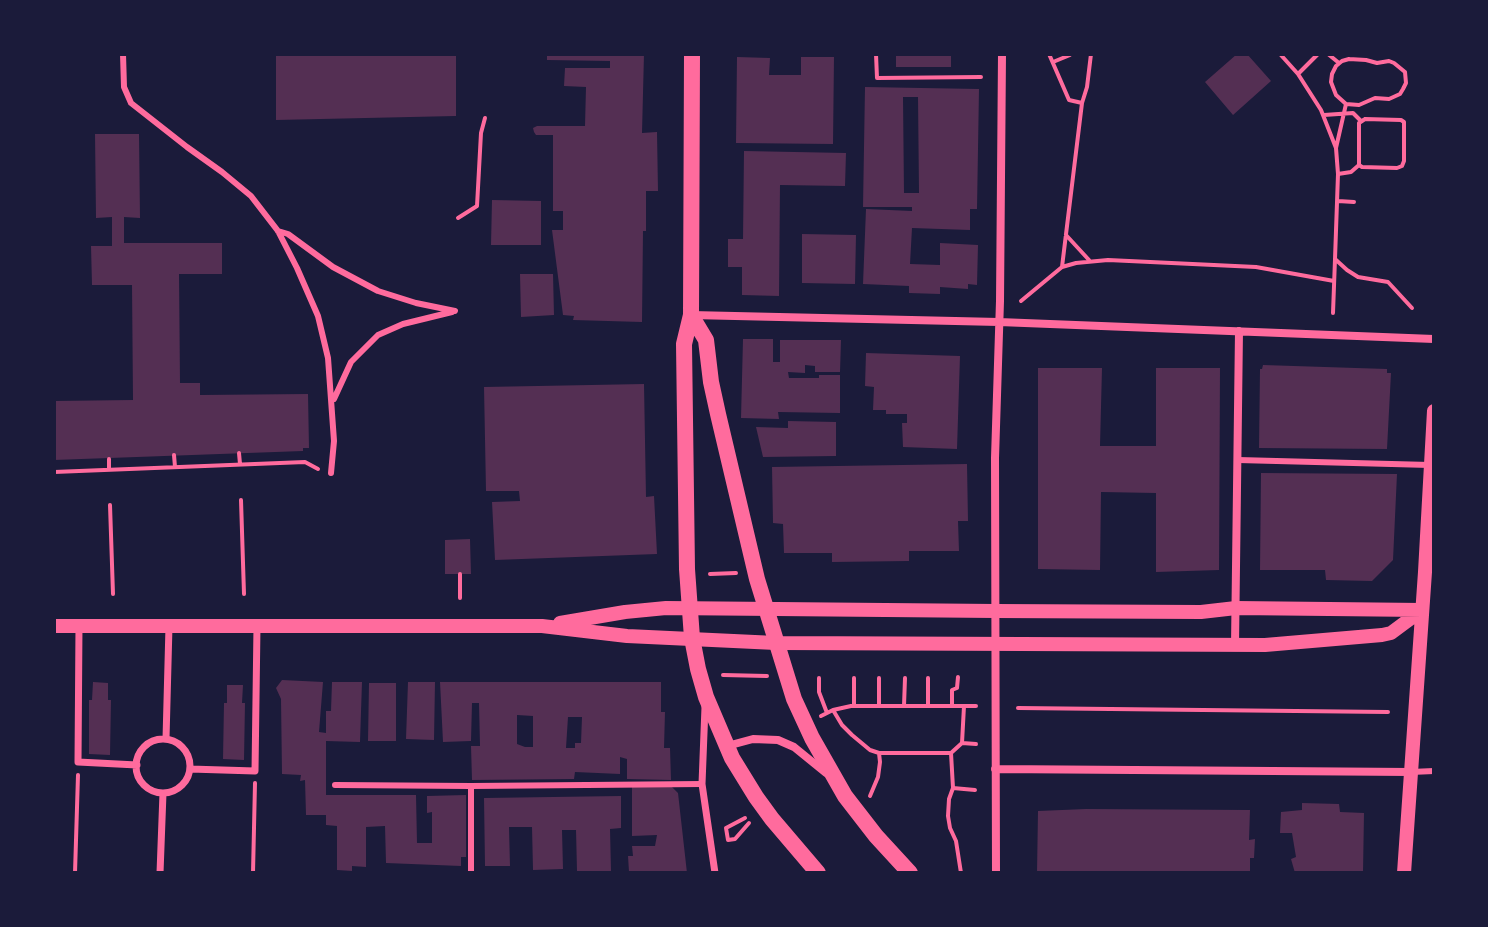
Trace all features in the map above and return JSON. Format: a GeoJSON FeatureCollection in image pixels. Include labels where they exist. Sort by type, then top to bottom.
{"type":"FeatureCollection","features":[{"type":"Feature","properties":{"kind":"main road"},"geometry":{"type":"LineString","coordinates":[[692,54],[691,315],[684,344],[692,638],[706,697],[726,746],[756,797],[818,873]]}},
{"type":"Feature","properties":{"kind":"main road"},"geometry":{"type":"LineString","coordinates":[[691,315],[706,340],[718,414],[765,608],[801,717],[836,781],[904,870]]}},
{"type":"Feature","properties":{"kind":"street"},"geometry":{"type":"LineString","coordinates":[[996,873],[995,458],[1002,54]]}},
{"type":"Feature","properties":{"kind":"street"},"geometry":{"type":"LineString","coordinates":[[691,315],[999,322],[1434,339]]}},
{"type":"Feature","properties":{"kind":"street"},"geometry":{"type":"LineString","coordinates":[[1235,645],[1239,331]]}},
{"type":"Feature","properties":{"kind":"street"},"geometry":{"type":"LineString","coordinates":[[1404,873],[1428,608],[1434,411]]}},
{"type":"Feature","properties":{"kind":"street"},"geometry":{"type":"LineString","coordinates":[[542,626],[666,608],[1201,612],[1236,608],[1428,608]]}},
{"type":"Feature","properties":{"kind":"street"},"geometry":{"type":"LineString","coordinates":[[54,626],[542,626],[627,636],[776,643],[1265,645],[1391,633],[1428,608]]}},
{"type":"Feature","properties":{"kind":"street"},"geometry":{"type":"LineString","coordinates":[[79,626],[78,762],[137,765]]}},
{"type":"Feature","properties":{"kind":"street"},"geometry":{"type":"LineString","coordinates":[[166,739],[169,626]]}},
{"type":"Feature","properties":{"kind":"street"},"geometry":{"type":"LineString","coordinates":[[190,769],[255,771],[257,626]]}},
{"type":"Feature","properties":{"kind":"street"},"geometry":{"type":"LineString","coordinates":[[706,697],[702,784],[715,873]]}},
{"type":"Feature","properties":{"kind":"street"},"geometry":{"type":"LineString","coordinates":[[166,739],[181,746],[190,761],[190,769],[178,789],[163,793],[141,781],[137,765],[143,749],[157,740],[166,739]]}},
{"type":"Feature","properties":{"kind":"street"},"geometry":{"type":"LineString","coordinates":[[726,746],[753,739],[773,739],[794,747],[836,781]]}},
{"type":"Feature","properties":{"kind":"street"},"geometry":{"type":"LineString","coordinates":[[995,769],[1411,772]]}},
{"type":"Feature","properties":{"kind":"street"},"geometry":{"type":"LineString","coordinates":[[160,873],[163,793]]}},
{"type":"Feature","properties":{"kind":"lane"},"geometry":{"type":"LineString","coordinates":[[123,54],[124,87],[131,103],[243,190],[278,231],[297,268],[318,316],[328,358],[334,450],[327,472]]}},
{"type":"Feature","properties":{"kind":"lane"},"geometry":{"type":"LineString","coordinates":[[278,231],[288,234],[333,267],[378,291],[455,311],[403,324],[378,335],[351,362],[332,402]]}},
{"type":"Feature","properties":{"kind":"lane"},"geometry":{"type":"LineString","coordinates":[[1238,460],[1431,465]]}},
{"type":"Feature","properties":{"kind":"lane"},"geometry":{"type":"LineString","coordinates":[[1411,772],[1434,771]]}},
{"type":"Feature","properties":{"kind":"lane"},"geometry":{"type":"LineString","coordinates":[[335,785],[702,784]]}},
{"type":"Feature","properties":{"kind":"lane"},"geometry":{"type":"LineString","coordinates":[[471,786],[471,873]]}},
{"type":"Feature","properties":{"kind":"path"},"geometry":{"type":"LineString","coordinates":[[876,54],[877,78],[981,77]]}},
{"type":"Feature","properties":{"kind":"path"},"geometry":{"type":"LineString","coordinates":[[1049,54],[1069,100],[1082,103]]}},
{"type":"Feature","properties":{"kind":"path"},"geometry":{"type":"LineString","coordinates":[[1053,62],[1069,54]]}},
{"type":"Feature","properties":{"kind":"path"},"geometry":{"type":"LineString","coordinates":[[1062,267],[1091,54]]}},
{"type":"Feature","properties":{"kind":"path"},"geometry":{"type":"LineString","coordinates":[[1280,54],[1298,74],[1324,115],[1336,148],[1338,201],[1333,313]]}},
{"type":"Feature","properties":{"kind":"path"},"geometry":{"type":"LineString","coordinates":[[1298,74],[1318,54]]}},
{"type":"Feature","properties":{"kind":"path"},"geometry":{"type":"LineString","coordinates":[[1328,54],[1339,63]]}},
{"type":"Feature","properties":{"kind":"path"},"geometry":{"type":"LineString","coordinates":[[1383,54],[1383,63]]}},
{"type":"Feature","properties":{"kind":"path"},"geometry":{"type":"LineString","coordinates":[[1349,59],[1389,61],[1405,72],[1406,83],[1400,94],[1389,99],[1375,98],[1359,105],[1346,104],[1336,95],[1331,82],[1339,63],[1349,59]]}},
{"type":"Feature","properties":{"kind":"path"},"geometry":{"type":"LineString","coordinates":[[1336,148],[1346,104]]}},
{"type":"Feature","properties":{"kind":"path"},"geometry":{"type":"LineString","coordinates":[[1324,115],[1353,113],[1361,121]]}},
{"type":"Feature","properties":{"kind":"path"},"geometry":{"type":"LineString","coordinates":[[458,218],[477,206],[481,133],[485,118]]}},
{"type":"Feature","properties":{"kind":"path"},"geometry":{"type":"LineString","coordinates":[[1361,121],[1404,122],[1402,166],[1359,165],[1361,121]]}},
{"type":"Feature","properties":{"kind":"path"},"geometry":{"type":"LineString","coordinates":[[1338,174],[1351,172],[1359,165]]}},
{"type":"Feature","properties":{"kind":"path"},"geometry":{"type":"LineString","coordinates":[[1338,201],[1354,202]]}},
{"type":"Feature","properties":{"kind":"path"},"geometry":{"type":"LineString","coordinates":[[1066,235],[1089,261]]}},
{"type":"Feature","properties":{"kind":"path"},"geometry":{"type":"LineString","coordinates":[[1335,259],[1358,277],[1388,282],[1412,308]]}},
{"type":"Feature","properties":{"kind":"path"},"geometry":{"type":"LineString","coordinates":[[1021,301],[1062,267],[1089,261],[1256,267],[1334,281]]}},
{"type":"Feature","properties":{"kind":"path"},"geometry":{"type":"LineString","coordinates":[[239,453],[240,464]]}},
{"type":"Feature","properties":{"kind":"path"},"geometry":{"type":"LineString","coordinates":[[174,455],[175,467]]}},
{"type":"Feature","properties":{"kind":"path"},"geometry":{"type":"LineString","coordinates":[[109,459],[109,470]]}},
{"type":"Feature","properties":{"kind":"path"},"geometry":{"type":"LineString","coordinates":[[54,472],[305,462],[327,472]]}},
{"type":"Feature","properties":{"kind":"path"},"geometry":{"type":"LineString","coordinates":[[241,500],[244,594]]}},
{"type":"Feature","properties":{"kind":"path"},"geometry":{"type":"LineString","coordinates":[[110,505],[113,594]]}},
{"type":"Feature","properties":{"kind":"path"},"geometry":{"type":"LineString","coordinates":[[710,574],[736,573]]}},
{"type":"Feature","properties":{"kind":"path"},"geometry":{"type":"LineString","coordinates":[[460,574],[460,598]]}},
{"type":"Feature","properties":{"kind":"path"},"geometry":{"type":"LineString","coordinates":[[723,675],[773,676]]}},
{"type":"Feature","properties":{"kind":"path"},"geometry":{"type":"LineString","coordinates":[[952,706],[952,690],[957,688],[958,677]]}},
{"type":"Feature","properties":{"kind":"path"},"geometry":{"type":"LineString","coordinates":[[819,678],[819,692],[827,713]]}},
{"type":"Feature","properties":{"kind":"path"},"geometry":{"type":"LineString","coordinates":[[854,678],[854,706]]}},
{"type":"Feature","properties":{"kind":"path"},"geometry":{"type":"LineString","coordinates":[[879,678],[879,706]]}},
{"type":"Feature","properties":{"kind":"path"},"geometry":{"type":"LineString","coordinates":[[904,706],[905,678]]}},
{"type":"Feature","properties":{"kind":"path"},"geometry":{"type":"LineString","coordinates":[[928,678],[928,706]]}},
{"type":"Feature","properties":{"kind":"path"},"geometry":{"type":"LineString","coordinates":[[819,718],[833,710],[854,706],[976,706]]}},
{"type":"Feature","properties":{"kind":"path"},"geometry":{"type":"LineString","coordinates":[[833,710],[842,725],[870,750],[879,753],[951,753],[962,743],[964,706]]}},
{"type":"Feature","properties":{"kind":"path"},"geometry":{"type":"LineString","coordinates":[[1018,708],[1388,712]]}},
{"type":"Feature","properties":{"kind":"path"},"geometry":{"type":"LineString","coordinates":[[962,743],[976,744]]}},
{"type":"Feature","properties":{"kind":"path"},"geometry":{"type":"LineString","coordinates":[[867,799],[878,777],[879,753]]}},
{"type":"Feature","properties":{"kind":"path"},"geometry":{"type":"LineString","coordinates":[[951,753],[953,788],[948,816],[961,873]]}},
{"type":"Feature","properties":{"kind":"path"},"geometry":{"type":"LineString","coordinates":[[75,873],[78,762]]}},
{"type":"Feature","properties":{"kind":"path"},"geometry":{"type":"LineString","coordinates":[[253,873],[255,771]]}},
{"type":"Feature","properties":{"kind":"path"},"geometry":{"type":"LineString","coordinates":[[953,788],[975,790]]}},
{"type":"Feature","properties":{"kind":"path"},"geometry":{"type":"LineString","coordinates":[[747,820],[735,839],[728,840],[725,828],[747,820]]}},
{"type":"Feature","properties":{"kind":"building"},"geometry":{"type":"Polygon","coordinates":[[[276,54],[456,54],[456,116],[276,120],[276,54]]]}},
{"type":"Feature","properties":{"kind":"building"},"geometry":{"type":"Polygon","coordinates":[[[547,54],[644,54],[642,133],[657,132],[658,191],[646,191],[642,322],[573,320],[574,316],[563,315],[552,230],[563,230],[563,211],[553,211],[553,135],[536,135],[533,128],[585,126],[586,87],[564,86],[565,68],[610,68],[610,61],[547,60],[547,54]]]}},
{"type":"Feature","properties":{"kind":"building"},"geometry":{"type":"Polygon","coordinates":[[[896,54],[951,54],[951,67],[896,67],[896,54]]]}},
{"type":"Feature","properties":{"kind":"building"},"geometry":{"type":"Polygon","coordinates":[[[1237,54],[1247,54],[1271,81],[1233,115],[1205,82],[1237,54]]]}},
{"type":"Feature","properties":{"kind":"building"},"geometry":{"type":"Polygon","coordinates":[[[737,57],[770,58],[769,75],[801,75],[801,57],[834,57],[833,144],[736,143],[737,57]]]}},
{"type":"Feature","properties":{"kind":"building"},"geometry":{"type":"Polygon","coordinates":[[[865,87],[979,89],[977,209],[970,209],[970,230],[912,228],[910,264],[940,265],[940,243],[978,245],[977,285],[968,284],[968,289],[940,287],[940,294],[909,293],[909,286],[863,284],[866,209],[912,211],[912,207],[863,207],[865,87]],[[903,97],[904,193],[919,193],[918,97],[903,97]]]}},
{"type":"Feature","properties":{"kind":"building"},"geometry":{"type":"Polygon","coordinates":[[[95,134],[139,134],[140,218],[124,217],[124,243],[222,243],[222,274],[179,274],[180,383],[200,383],[200,395],[308,394],[309,448],[303,448],[303,451],[54,460],[54,401],[133,400],[132,285],[92,285],[91,246],[112,246],[112,217],[96,218],[95,134]]]}},
{"type":"Feature","properties":{"kind":"building"},"geometry":{"type":"Polygon","coordinates":[[[744,151],[846,153],[845,186],[780,185],[779,296],[742,295],[742,267],[728,267],[728,239],[743,239],[744,151]]]}},
{"type":"Feature","properties":{"kind":"building"},"geometry":{"type":"Polygon","coordinates":[[[492,200],[541,201],[541,245],[491,245],[492,200]]]}},
{"type":"Feature","properties":{"kind":"building"},"geometry":{"type":"Polygon","coordinates":[[[802,234],[856,235],[855,284],[802,283],[802,234]]]}},
{"type":"Feature","properties":{"kind":"building"},"geometry":{"type":"Polygon","coordinates":[[[520,274],[553,274],[554,315],[521,317],[520,274]]]}},
{"type":"Feature","properties":{"kind":"building"},"geometry":{"type":"Polygon","coordinates":[[[743,339],[773,339],[773,362],[780,362],[780,340],[841,340],[840,372],[815,372],[815,366],[805,365],[805,373],[788,372],[789,378],[840,375],[840,413],[778,412],[779,419],[741,418],[743,339]]]}},
{"type":"Feature","properties":{"kind":"building"},"geometry":{"type":"Polygon","coordinates":[[[866,353],[960,356],[957,449],[903,447],[902,423],[907,423],[907,414],[886,414],[886,410],[873,410],[874,387],[865,386],[866,353]]]}},
{"type":"Feature","properties":{"kind":"building"},"geometry":{"type":"Polygon","coordinates":[[[1263,365],[1387,369],[1387,373],[1391,373],[1387,449],[1259,448],[1260,369],[1263,365]]]}},
{"type":"Feature","properties":{"kind":"building"},"geometry":{"type":"Polygon","coordinates":[[[1038,368],[1102,368],[1100,446],[1156,446],[1156,368],[1220,368],[1219,570],[1156,572],[1156,493],[1101,492],[1100,570],[1038,569],[1038,368]]]}},
{"type":"Feature","properties":{"kind":"building"},"geometry":{"type":"Polygon","coordinates":[[[644,384],[646,497],[654,496],[657,554],[495,560],[492,502],[520,501],[519,491],[486,491],[484,387],[644,384]]]}},
{"type":"Feature","properties":{"kind":"building"},"geometry":{"type":"Polygon","coordinates":[[[788,421],[836,422],[836,456],[763,457],[756,427],[788,428],[788,421]]]}},
{"type":"Feature","properties":{"kind":"building"},"geometry":{"type":"Polygon","coordinates":[[[967,464],[968,521],[958,521],[959,551],[909,551],[909,561],[832,562],[832,553],[784,553],[783,524],[773,523],[772,467],[967,464]]]}},
{"type":"Feature","properties":{"kind":"building"},"geometry":{"type":"Polygon","coordinates":[[[1261,473],[1397,474],[1393,560],[1372,581],[1326,580],[1325,570],[1260,570],[1261,473]]]}},
{"type":"Feature","properties":{"kind":"building"},"geometry":{"type":"Polygon","coordinates":[[[470,539],[471,574],[445,574],[445,540],[470,539]]]}},
{"type":"Feature","properties":{"kind":"building"},"geometry":{"type":"Polygon","coordinates":[[[282,680],[323,682],[319,732],[326,733],[326,711],[331,711],[332,682],[362,682],[360,742],[326,741],[326,795],[416,795],[417,843],[432,843],[432,812],[427,813],[427,796],[466,795],[466,857],[461,857],[461,866],[386,863],[385,826],[366,827],[366,867],[352,866],[352,871],[337,870],[337,826],[326,825],[326,815],[306,815],[305,780],[300,781],[301,775],[282,774],[281,699],[276,688],[282,680]]]}},
{"type":"Feature","properties":{"kind":"building"},"geometry":{"type":"Polygon","coordinates":[[[93,682],[108,683],[108,700],[111,700],[110,755],[89,754],[89,700],[92,700],[93,682]]]}},
{"type":"Feature","properties":{"kind":"building"},"geometry":{"type":"Polygon","coordinates":[[[408,682],[435,682],[434,740],[406,739],[408,682]]]}},
{"type":"Feature","properties":{"kind":"building"},"geometry":{"type":"Polygon","coordinates":[[[440,682],[661,682],[661,712],[665,712],[664,748],[670,748],[671,780],[627,779],[627,759],[620,757],[620,774],[575,772],[574,779],[472,780],[471,746],[480,746],[479,703],[472,703],[471,741],[443,742],[440,682]],[[517,715],[517,744],[533,747],[533,716],[517,715]],[[568,717],[566,748],[575,748],[575,743],[581,743],[582,717],[568,717]]]}},
{"type":"Feature","properties":{"kind":"building"},"geometry":{"type":"Polygon","coordinates":[[[369,683],[396,683],[396,741],[368,741],[369,683]]]}},
{"type":"Feature","properties":{"kind":"building"},"geometry":{"type":"Polygon","coordinates":[[[227,685],[243,685],[244,760],[223,759],[227,685]]]}},
{"type":"Feature","properties":{"kind":"building"},"geometry":{"type":"Polygon","coordinates":[[[632,786],[671,786],[678,793],[687,873],[629,872],[628,856],[633,856],[632,846],[655,846],[657,835],[632,836],[632,786]]]}},
{"type":"Feature","properties":{"kind":"building"},"geometry":{"type":"Polygon","coordinates":[[[621,796],[621,828],[610,829],[611,871],[577,871],[576,830],[562,830],[563,869],[533,870],[532,827],[509,827],[510,866],[485,866],[484,798],[621,796]]]}},
{"type":"Feature","properties":{"kind":"building"},"geometry":{"type":"Polygon","coordinates":[[[1302,803],[1339,804],[1340,812],[1364,813],[1363,873],[1295,873],[1291,859],[1296,857],[1292,833],[1280,833],[1281,812],[1302,810],[1302,803]]]}},
{"type":"Feature","properties":{"kind":"building"},"geometry":{"type":"Polygon","coordinates":[[[1250,810],[1249,840],[1255,839],[1250,873],[1037,873],[1038,811],[1250,810]]]}}]}
